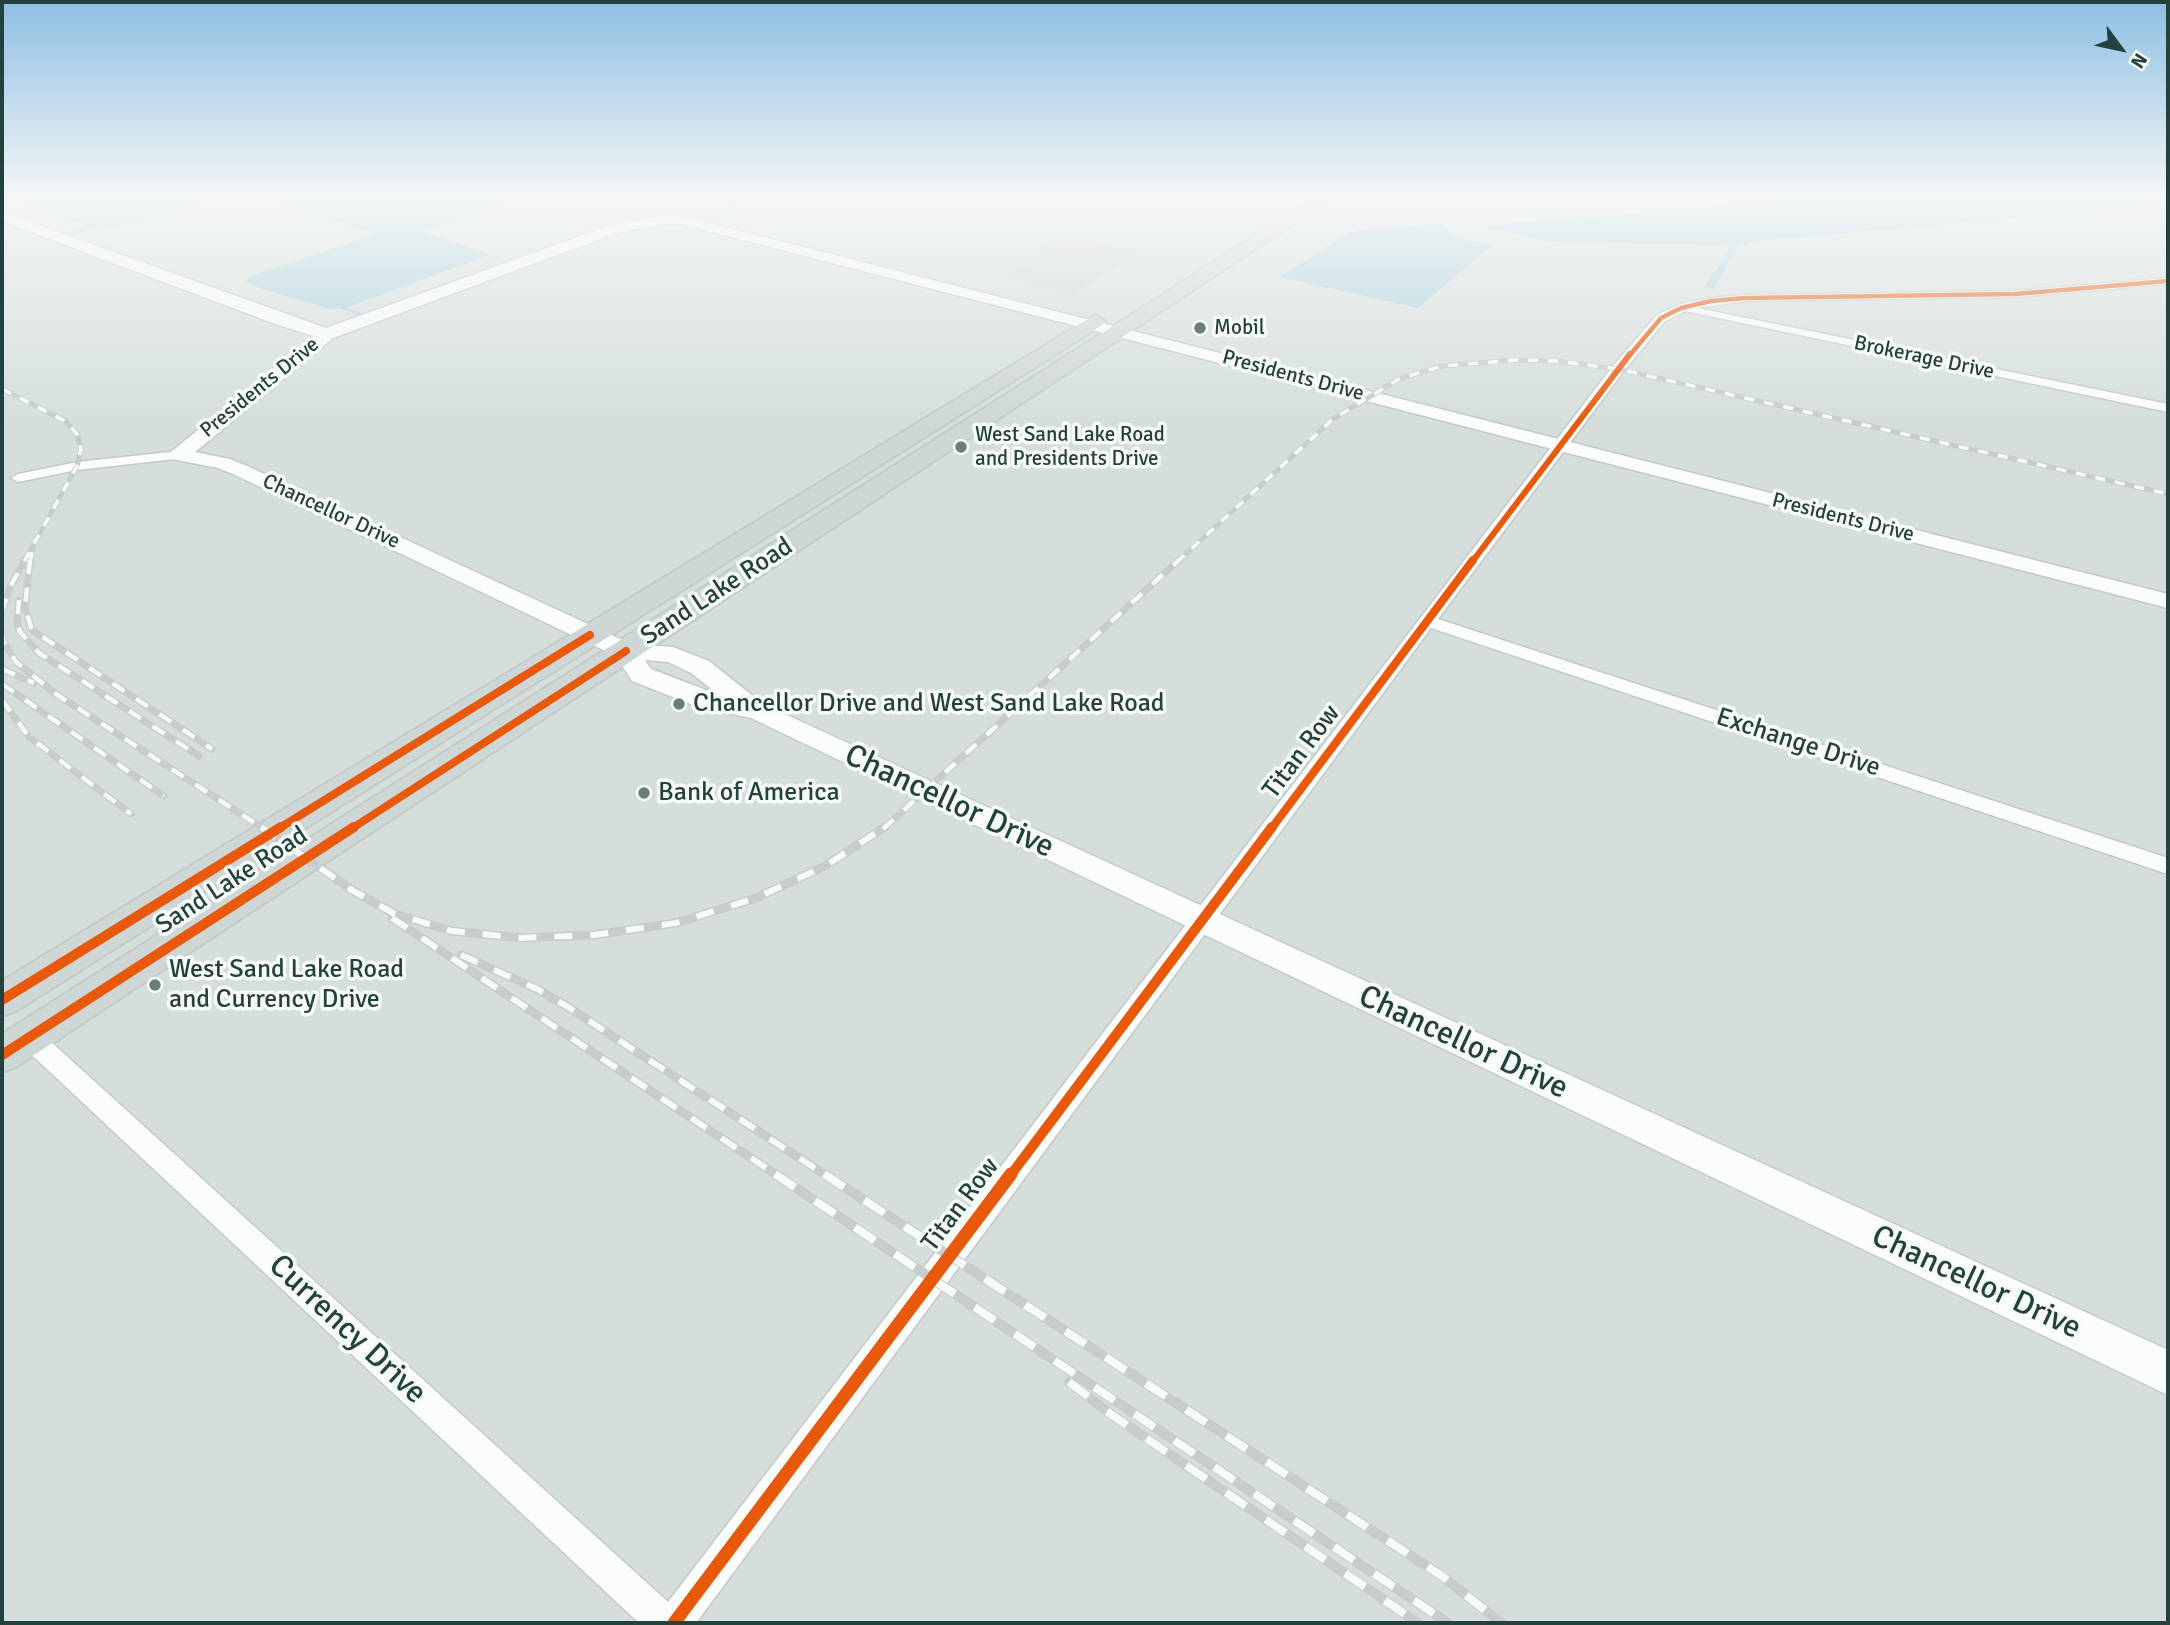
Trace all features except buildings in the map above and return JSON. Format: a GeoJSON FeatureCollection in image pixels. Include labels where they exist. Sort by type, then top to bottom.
{"type":"FeatureCollection","features":[{"type":"Feature","properties":{"kind":"main road","name":"Sand Lake Road"},"geometry":{"type":"LineString","coordinates":[[2,1000],[1171,273]]}},
{"type":"Feature","properties":{"kind":"main road","name":"Sand Lake Road"},"geometry":{"type":"LineString","coordinates":[[15,1046],[1210,273]]}},
{"type":"Feature","properties":{"kind":"main road"},"geometry":{"type":"LineString","coordinates":[[15,1046],[39,1000],[60,980],[159,903]]}},
{"type":"Feature","properties":{"kind":"street"},"geometry":{"type":"LineString","coordinates":[[155,273],[284,321],[327,334]]}},
{"type":"Feature","properties":{"kind":"street","name":"Presidents Drive"},"geometry":{"type":"LineString","coordinates":[[179,455],[327,334],[493,273]]}},
{"type":"Feature","properties":{"kind":"street","name":"Presidents Drive"},"geometry":{"type":"LineString","coordinates":[[893,273],[2168,601]]}},
{"type":"Feature","properties":{"kind":"street","name":"Titan Row"},"geometry":{"type":"LineString","coordinates":[[674,1623],[1427,621],[1661,318],[1681,308],[1711,301],[1745,298],[2015,294],[2168,281]]}},
{"type":"Feature","properties":{"kind":"street","name":"Brokerage Drive"},"geometry":{"type":"LineString","coordinates":[[1681,308],[2168,408]]}},
{"type":"Feature","properties":{"kind":"street","name":"Chancellor Drive"},"geometry":{"type":"LineString","coordinates":[[19,478],[77,466],[179,455],[223,463],[240,470],[626,651],[641,675],[653,681],[707,701],[758,711],[2168,1373]]}},
{"type":"Feature","properties":{"kind":"street","name":"Exchange Drive"},"geometry":{"type":"LineString","coordinates":[[1427,621],[2168,866]]}},
{"type":"Feature","properties":{"kind":"street","name":"Currency Drive"},"geometry":{"type":"LineString","coordinates":[[15,1046],[665,1623]]}},
{"type":"Feature","properties":{"kind":"shaded area"},"geometry":{"type":"Polygon","coordinates":[[[2,273],[2168,273],[2168,1623],[2,1623],[2,273]]]}},
{"type":"Feature","properties":{"kind":"water"},"geometry":{"type":"Polygon","coordinates":[[[260,273],[441,273],[345,308],[330,309],[256,287],[246,281],[260,273]]]}},
{"type":"Feature","properties":{"kind":"water"},"geometry":{"type":"Polygon","coordinates":[[[1286,273],[1459,273],[1418,308],[1280,277],[1286,273]]]}},
{"type":"Feature","properties":{"kind":"water"},"geometry":{"type":"Polygon","coordinates":[[[1714,273],[1723,273],[1713,289],[1704,287],[1714,273]]]}},
{"type":"Feature","properties":{"kind":"waterway"},"geometry":{"type":"LineString","coordinates":[[342,308],[368,316]]}},
{"type":"Feature","properties":{"kind":"railway"},"geometry":{"type":"LineString","coordinates":[[1177,562],[1333,419],[1399,379],[1442,366],[1516,360],[1557,361],[1618,369],[2168,494]]}},
{"type":"Feature","properties":{"kind":"railway"},"geometry":{"type":"LineString","coordinates":[[2,389],[65,421],[77,434],[81,449],[77,466],[34,544]]}},
{"type":"Feature","properties":{"kind":"railway"},"geometry":{"type":"LineString","coordinates":[[34,544],[35,539]]}},
{"type":"Feature","properties":{"kind":"railway"},"geometry":{"type":"LineString","coordinates":[[24,562],[34,544]]}},
{"type":"Feature","properties":{"kind":"railway"},"geometry":{"type":"LineString","coordinates":[[30,562],[34,544]]}},
{"type":"Feature","properties":{"kind":"railway"},"geometry":{"type":"LineString","coordinates":[[2,612],[10,587],[25,560]]}},
{"type":"Feature","properties":{"kind":"railway"},"geometry":{"type":"LineString","coordinates":[[30,560],[25,607],[32,630],[212,749]]}},
{"type":"Feature","properties":{"kind":"railway"},"geometry":{"type":"LineString","coordinates":[[883,829],[1179,560]]}},
{"type":"Feature","properties":{"kind":"railway"},"geometry":{"type":"LineString","coordinates":[[19,600],[17,622],[20,632],[39,653],[199,756]]}},
{"type":"Feature","properties":{"kind":"railway"},"geometry":{"type":"LineString","coordinates":[[2,631],[3,641],[16,662],[56,694],[262,828]]}},
{"type":"Feature","properties":{"kind":"railway"},"geometry":{"type":"LineString","coordinates":[[2,669],[34,683]]}},
{"type":"Feature","properties":{"kind":"railway"},"geometry":{"type":"LineString","coordinates":[[2,684],[164,796]]}},
{"type":"Feature","properties":{"kind":"railway"},"geometry":{"type":"LineString","coordinates":[[2,700],[29,737],[131,814]]}},
{"type":"Feature","properties":{"kind":"railway"},"geometry":{"type":"LineString","coordinates":[[354,891],[395,914],[452,931],[521,938],[594,935],[676,923],[756,898],[825,866],[885,827]]}},
{"type":"Feature","properties":{"kind":"railway"},"geometry":{"type":"LineString","coordinates":[[262,828],[354,891]]}},
{"type":"Feature","properties":{"kind":"railway"},"geometry":{"type":"LineString","coordinates":[[348,888],[354,891]]}},
{"type":"Feature","properties":{"kind":"railway"},"geometry":{"type":"LineString","coordinates":[[392,918],[778,1176]]}},
{"type":"Feature","properties":{"kind":"railway"},"geometry":{"type":"LineString","coordinates":[[461,955],[537,989],[568,1007],[827,1176]]}},
{"type":"Feature","properties":{"kind":"railway"},"geometry":{"type":"LineString","coordinates":[[775,1174],[1448,1623]]}},
{"type":"Feature","properties":{"kind":"railway"},"geometry":{"type":"LineString","coordinates":[[824,1174],[1442,1576],[1501,1623]]}},
{"type":"Feature","properties":{"kind":"railway"},"geometry":{"type":"LineString","coordinates":[[1069,1382],[1112,1415],[1418,1623]]}},
{"type":"Feature","properties":{"kind":"cycle path"},"geometry":{"type":"LineString","coordinates":[[674,1623],[1427,621],[1618,369],[1661,318],[1681,308],[1711,301],[1745,298],[2015,294],[2168,281]]}},
{"type":"Feature","properties":{"kind":"cycle path"},"geometry":{"type":"LineString","coordinates":[[2,1000],[590,635]]}},
{"type":"Feature","properties":{"kind":"cycle path"},"geometry":{"type":"LineString","coordinates":[[2,1055],[626,651]]}},
{"type":"Feature","properties":{"kind":"place","name":"Mobil"},"geometry":{"type":"Point","coordinates":[1200,328]}},
{"type":"Feature","properties":{"kind":"place","name":"West Sand Lake Road and Presidents Drive"},"geometry":{"type":"Point","coordinates":[961,447]}},
{"type":"Feature","properties":{"kind":"place","name":"Chancellor Drive and West Sand Lake Road"},"geometry":{"type":"Point","coordinates":[679,704]}},
{"type":"Feature","properties":{"kind":"place","name":"Bank of America"},"geometry":{"type":"Point","coordinates":[644,793]}},
{"type":"Feature","properties":{"kind":"place","name":"West Sand Lake Road and Currency Drive"},"geometry":{"type":"Point","coordinates":[155,985]}}]}
